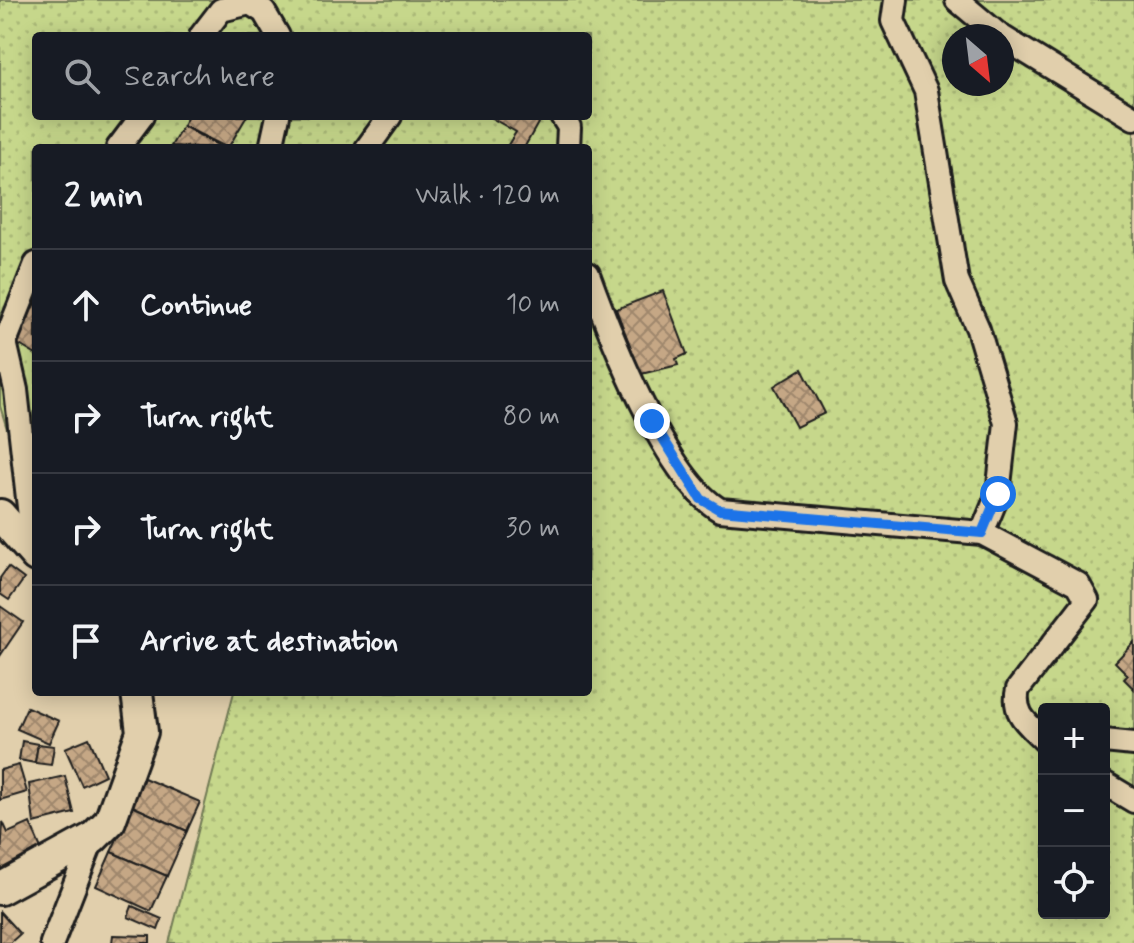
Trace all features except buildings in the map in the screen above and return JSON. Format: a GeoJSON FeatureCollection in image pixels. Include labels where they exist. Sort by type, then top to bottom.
{"type":"FeatureCollection","features":[{"type":"Feature","properties":{"kind":"street"},"geometry":{"type":"LineString","coordinates":[[896,0],[893,21],[926,91],[957,281],[978,329],[1006,423],[998,494],[982,533]]}},
{"type":"Feature","properties":{"kind":"street"},"geometry":{"type":"LineString","coordinates":[[957,0],[986,24]]}},
{"type":"Feature","properties":{"kind":"street"},"geometry":{"type":"LineString","coordinates":[[203,32],[218,5],[250,3],[264,12],[276,32]]}},
{"type":"Feature","properties":{"kind":"street"},"geometry":{"type":"LineString","coordinates":[[1014,45],[1134,118]]}},
{"type":"Feature","properties":{"kind":"street"},"geometry":{"type":"LineString","coordinates":[[121,144],[139,120]]}},
{"type":"Feature","properties":{"kind":"street"},"geometry":{"type":"LineString","coordinates":[[272,144],[277,120]]}},
{"type":"Feature","properties":{"kind":"street"},"geometry":{"type":"LineString","coordinates":[[370,144],[387,120]]}},
{"type":"Feature","properties":{"kind":"street"},"geometry":{"type":"LineString","coordinates":[[565,120],[569,127],[568,144]]}},
{"type":"Feature","properties":{"kind":"street"},"geometry":{"type":"LineString","coordinates":[[32,274],[5,342],[16,390],[32,529]]}},
{"type":"Feature","properties":{"kind":"street"},"geometry":{"type":"LineString","coordinates":[[592,283],[652,421],[701,499],[720,510],[982,533],[1078,584],[1087,596],[1018,689],[1019,715],[1038,732]]}},
{"type":"Feature","properties":{"kind":"street"},"geometry":{"type":"LineString","coordinates":[[0,515],[32,552]]}},
{"type":"Feature","properties":{"kind":"street"},"geometry":{"type":"LineString","coordinates":[[0,889],[93,838],[110,821],[142,732],[138,696]]}},
{"type":"Feature","properties":{"kind":"street"},"geometry":{"type":"LineString","coordinates":[[1110,742],[1134,744]]}},
{"type":"Feature","properties":{"kind":"street"},"geometry":{"type":"LineString","coordinates":[[1110,787],[1134,801]]}},
{"type":"Feature","properties":{"kind":"street"},"geometry":{"type":"LineString","coordinates":[[52,943],[93,838]]}},
{"type":"Feature","properties":{"kind":"green space"},"geometry":{"type":"Polygon","coordinates":[[[0,0],[1134,0],[1134,943],[169,943],[233,696],[592,696],[592,144],[32,144],[32,432],[7,429],[0,406],[0,0]]]}},
{"type":"Feature","properties":{"kind":"route"},"geometry":{"type":"LineString","coordinates":[[652,421],[701,499],[720,510],[982,533],[998,494]]}}]}
